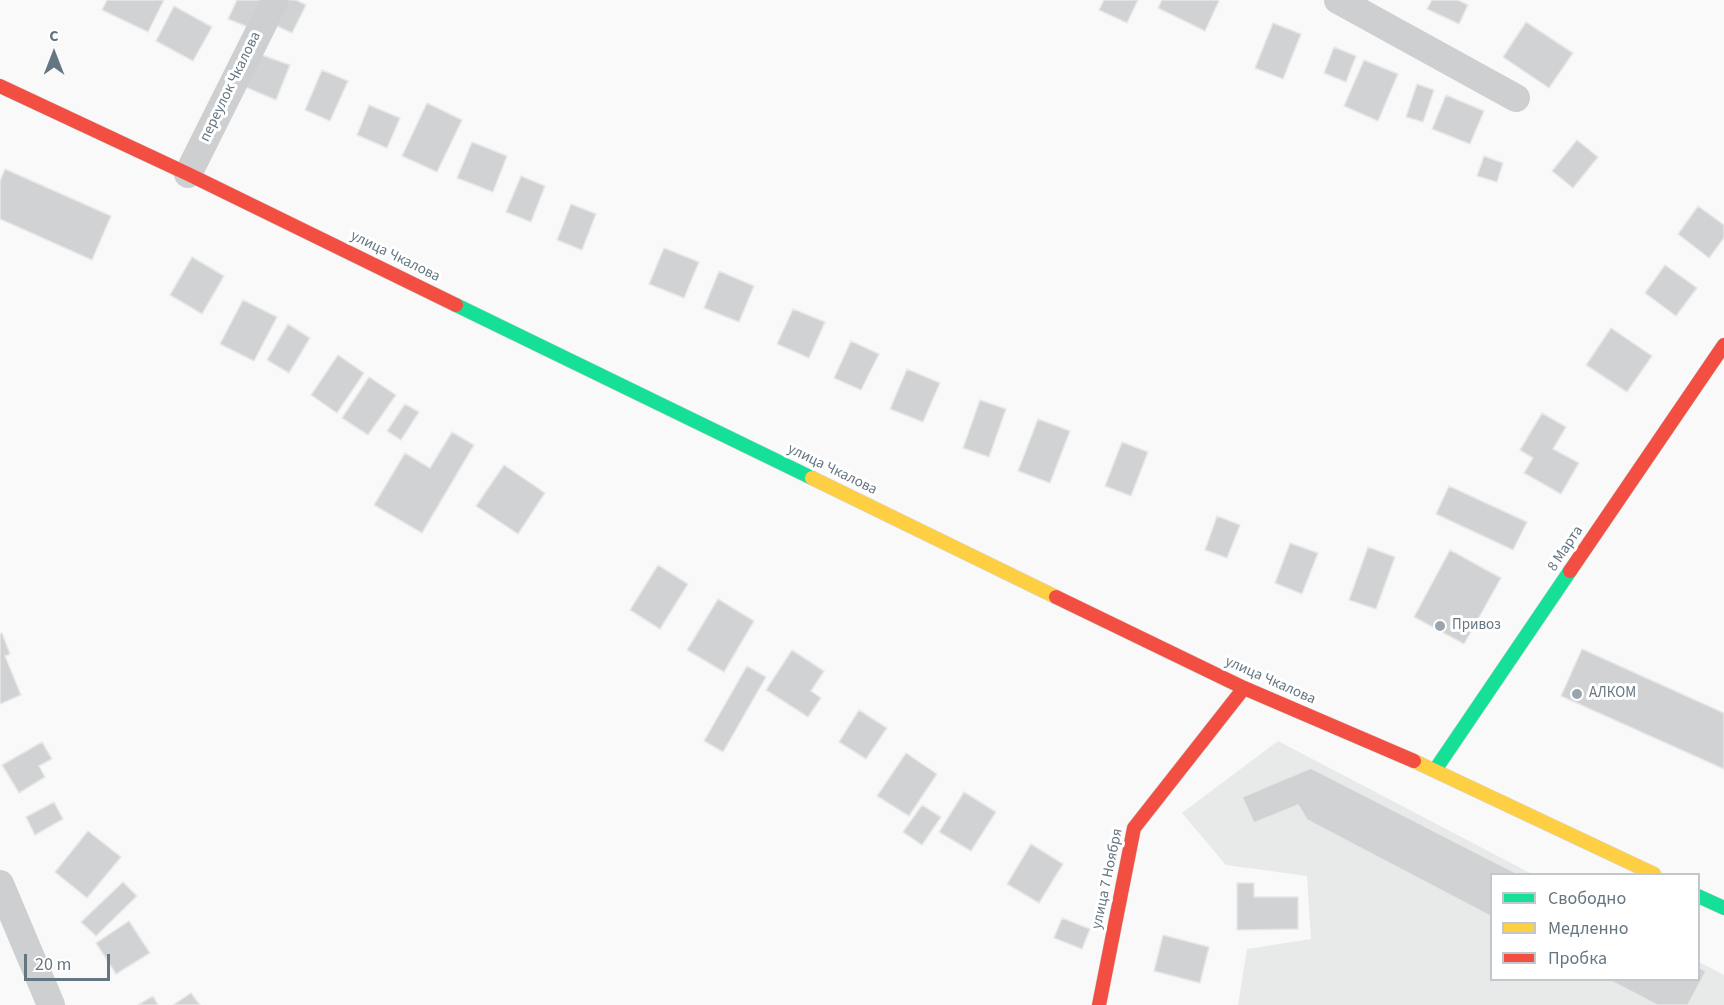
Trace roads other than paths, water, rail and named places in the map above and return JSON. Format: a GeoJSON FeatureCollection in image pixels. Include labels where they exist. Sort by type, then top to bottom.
{"type":"FeatureCollection","features":[{"type":"Feature","properties":{"kind":"street","name":"переулок Чкалова"},"geometry":{"type":"LineString","coordinates":[[188,174],[275,0]]}},
{"type":"Feature","properties":{"kind":"street"},"geometry":{"type":"LineString","coordinates":[[1338,0],[1516,98]]}},
{"type":"Feature","properties":{"kind":"street","name":"улица Чкалова"},"geometry":{"type":"LineString","coordinates":[[0,86],[188,174],[1244,688],[1435,770],[1652,873]]}},
{"type":"Feature","properties":{"kind":"street","name":"8 Марта"},"geometry":{"type":"LineString","coordinates":[[1435,770],[1720,355]]}},
{"type":"Feature","properties":{"kind":"street","name":"улица 7 Ноября"},"geometry":{"type":"LineString","coordinates":[[1100,1005],[1134,828],[1244,688]]}},
{"type":"Feature","properties":{"kind":"street"},"geometry":{"type":"LineString","coordinates":[[0,884],[51,1005]]}},
{"type":"Feature","properties":{"kind":"street"},"geometry":{"type":"LineString","coordinates":[[1700,897],[1724,908]]}},
{"type":"Feature","properties":{"kind":"place","name":"Привоз"},"geometry":{"type":"Point","coordinates":[1440,626]}},
{"type":"Feature","properties":{"kind":"place","name":"АЛКОМ"},"geometry":{"type":"Point","coordinates":[1577,694]}}]}
